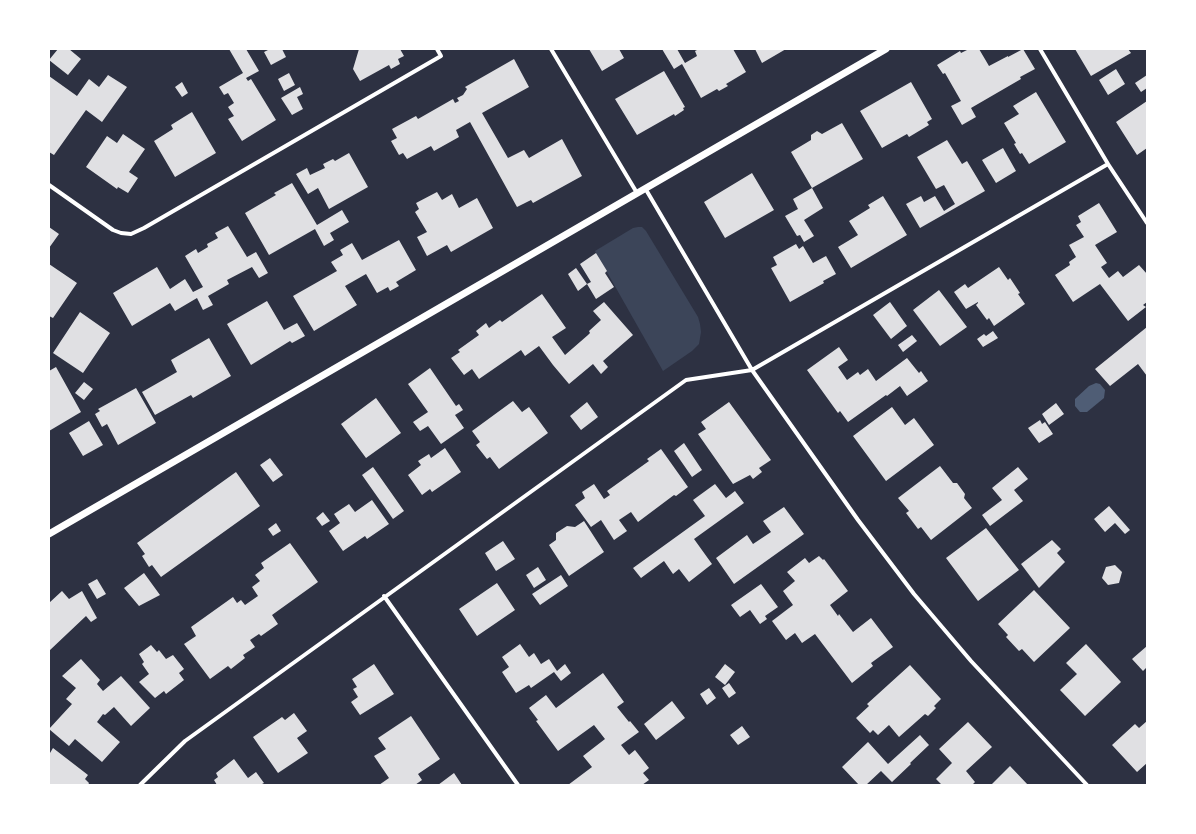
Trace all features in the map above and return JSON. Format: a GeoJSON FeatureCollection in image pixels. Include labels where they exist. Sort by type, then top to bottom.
{"type":"FeatureCollection","features":[{"type":"Feature","properties":{"kind":"street"},"geometry":{"type":"LineString","coordinates":[[49,185],[113,230],[121,234],[131,234],[151,224],[441,56],[437,49]]}},
{"type":"Feature","properties":{"kind":"street"},"geometry":{"type":"LineString","coordinates":[[551,49],[636,193]]}},
{"type":"Feature","properties":{"kind":"street"},"geometry":{"type":"LineString","coordinates":[[49,534],[886,49]]}},
{"type":"Feature","properties":{"kind":"street"},"geometry":{"type":"LineString","coordinates":[[1040,49],[1108,164],[1147,223]]}},
{"type":"Feature","properties":{"kind":"street"},"geometry":{"type":"LineString","coordinates":[[140,785],[185,741],[384,596],[686,380],[752,370],[1108,164]]}},
{"type":"Feature","properties":{"kind":"street"},"geometry":{"type":"LineString","coordinates":[[645,188],[752,370],[858,520],[914,594],[970,661],[1087,785]]}},
{"type":"Feature","properties":{"kind":"street"},"geometry":{"type":"LineString","coordinates":[[384,596],[518,785]]}},
{"type":"Feature","properties":{"kind":"shaded area"},"geometry":{"type":"Polygon","coordinates":[[[642,227],[646,231],[698,317],[700,324],[701,332],[699,344],[692,351],[663,371],[595,251],[633,228],[642,227]]]}},
{"type":"Feature","properties":{"kind":"shaded area"},"geometry":{"type":"Polygon","coordinates":[[[1096,383],[1100,384],[1105,390],[1104,398],[1087,412],[1080,412],[1075,406],[1075,399],[1089,386],[1096,383]]]}},
{"type":"Feature","properties":{"kind":"building"},"geometry":{"type":"Polygon","coordinates":[[[58,49],[69,49],[81,59],[68,75],[49,60],[58,49]]]}},
{"type":"Feature","properties":{"kind":"building"},"geometry":{"type":"Polygon","coordinates":[[[229,49],[246,49],[259,71],[246,78],[248,81],[251,79],[276,120],[242,141],[228,119],[234,116],[228,107],[234,103],[228,93],[224,95],[219,87],[243,73],[229,49]]]}},
{"type":"Feature","properties":{"kind":"building"},"geometry":{"type":"Polygon","coordinates":[[[270,49],[282,49],[286,57],[271,65],[264,52],[270,49]]]}},
{"type":"Feature","properties":{"kind":"building"},"geometry":{"type":"Polygon","coordinates":[[[359,49],[400,49],[404,56],[398,59],[400,64],[391,69],[389,65],[360,81],[353,69],[359,49]]]}},
{"type":"Feature","properties":{"kind":"building"},"geometry":{"type":"Polygon","coordinates":[[[589,49],[619,49],[624,58],[602,71],[589,49]]]}},
{"type":"Feature","properties":{"kind":"building"},"geometry":{"type":"Polygon","coordinates":[[[662,49],[677,49],[685,63],[697,56],[695,51],[699,49],[733,49],[746,72],[726,84],[728,86],[719,91],[717,89],[701,98],[682,64],[674,69],[662,49]]]}},
{"type":"Feature","properties":{"kind":"building"},"geometry":{"type":"Polygon","coordinates":[[[755,49],[786,49],[762,63],[755,49]]]}},
{"type":"Feature","properties":{"kind":"building"},"geometry":{"type":"Polygon","coordinates":[[[969,49],[979,49],[989,66],[1023,49],[1035,69],[1020,77],[1021,79],[971,108],[976,117],[962,125],[951,106],[961,101],[945,73],[943,74],[937,65],[960,51],[961,53],[969,49]]]}},
{"type":"Feature","properties":{"kind":"building"},"geometry":{"type":"Polygon","coordinates":[[[1075,49],[1128,49],[1131,53],[1091,76],[1075,49]]]}},
{"type":"Feature","properties":{"kind":"building"},"geometry":{"type":"Polygon","coordinates":[[[514,59],[529,87],[482,113],[508,158],[524,150],[529,158],[562,139],[582,176],[533,203],[531,200],[517,207],[470,122],[456,130],[459,137],[434,151],[431,146],[407,159],[403,153],[399,155],[391,141],[397,138],[392,129],[416,116],[418,119],[453,99],[455,103],[459,101],[457,98],[463,95],[467,89],[465,87],[514,59]]]}},
{"type":"Feature","properties":{"kind":"building"},"geometry":{"type":"Polygon","coordinates":[[[1116,69],[1125,84],[1108,95],[1099,80],[1116,69]]]}},
{"type":"Feature","properties":{"kind":"building"},"geometry":{"type":"Polygon","coordinates":[[[664,71],[685,107],[683,108],[684,110],[637,135],[615,99],[664,71]]]}},
{"type":"Feature","properties":{"kind":"building"},"geometry":{"type":"Polygon","coordinates":[[[289,73],[295,85],[284,91],[278,79],[289,73]]]}},
{"type":"Feature","properties":{"kind":"building"},"geometry":{"type":"Polygon","coordinates":[[[108,75],[127,87],[102,122],[86,110],[54,155],[49,152],[49,76],[77,96],[89,79],[99,87],[108,75]]]}},
{"type":"Feature","properties":{"kind":"building"},"geometry":{"type":"Polygon","coordinates":[[[1147,75],[1147,88],[1141,92],[1135,83],[1147,75]]]}},
{"type":"Feature","properties":{"kind":"building"},"geometry":{"type":"Polygon","coordinates":[[[182,82],[188,93],[182,97],[175,87],[182,82]]]}},
{"type":"Feature","properties":{"kind":"building"},"geometry":{"type":"Polygon","coordinates":[[[911,82],[932,119],[927,122],[929,125],[909,137],[907,134],[882,148],[860,111],[911,82]]]}},
{"type":"Feature","properties":{"kind":"building"},"geometry":{"type":"Polygon","coordinates":[[[300,87],[303,94],[297,97],[303,109],[292,115],[281,98],[300,87]]]}},
{"type":"Feature","properties":{"kind":"building"},"geometry":{"type":"Polygon","coordinates":[[[1036,92],[1066,142],[1029,164],[1022,153],[1020,154],[1014,144],[1016,143],[1004,123],[1019,114],[1013,106],[1036,92]]]}},
{"type":"Feature","properties":{"kind":"building"},"geometry":{"type":"Polygon","coordinates":[[[1147,101],[1147,148],[1137,155],[1116,122],[1147,101]]]}},
{"type":"Feature","properties":{"kind":"building"},"geometry":{"type":"Polygon","coordinates":[[[192,112],[216,153],[175,177],[154,141],[173,129],[171,125],[192,112]]]}},
{"type":"Feature","properties":{"kind":"building"},"geometry":{"type":"Polygon","coordinates":[[[842,123],[863,159],[812,188],[791,152],[811,140],[811,135],[817,131],[822,134],[842,123]]]}},
{"type":"Feature","properties":{"kind":"building"},"geometry":{"type":"Polygon","coordinates":[[[123,134],[145,149],[129,172],[138,178],[128,193],[118,187],[117,189],[86,167],[107,136],[117,143],[123,134]]]}},
{"type":"Feature","properties":{"kind":"building"},"geometry":{"type":"Polygon","coordinates":[[[947,140],[962,164],[967,161],[985,191],[920,228],[906,204],[921,196],[924,202],[935,196],[944,211],[955,204],[944,185],[936,189],[917,157],[947,140]]]}},
{"type":"Feature","properties":{"kind":"building"},"geometry":{"type":"Polygon","coordinates":[[[1003,148],[1016,171],[996,183],[982,160],[1003,148]]]}},
{"type":"Feature","properties":{"kind":"building"},"geometry":{"type":"Polygon","coordinates":[[[349,153],[368,187],[329,209],[318,188],[308,194],[296,174],[307,168],[310,175],[325,168],[323,164],[333,159],[335,161],[349,153]]]}},
{"type":"Feature","properties":{"kind":"building"},"geometry":{"type":"Polygon","coordinates":[[[752,173],[774,210],[725,238],[704,202],[752,173]]]}},
{"type":"Feature","properties":{"kind":"building"},"geometry":{"type":"Polygon","coordinates":[[[292,183],[317,225],[342,210],[349,222],[330,233],[334,240],[324,246],[315,229],[269,255],[245,213],[276,195],[274,193],[292,183]]]}},
{"type":"Feature","properties":{"kind":"building"},"geometry":{"type":"Polygon","coordinates":[[[812,188],[823,208],[804,220],[814,236],[804,242],[800,235],[797,236],[785,216],[798,209],[793,199],[812,188]]]}},
{"type":"Feature","properties":{"kind":"building"},"geometry":{"type":"Polygon","coordinates":[[[437,192],[442,200],[452,194],[459,208],[477,198],[493,228],[451,252],[447,245],[427,256],[417,237],[427,232],[415,212],[419,209],[416,203],[437,192]]]}},
{"type":"Feature","properties":{"kind":"building"},"geometry":{"type":"Polygon","coordinates":[[[883,196],[907,235],[851,268],[838,247],[858,235],[849,221],[870,208],[868,205],[883,196]]]}},
{"type":"Feature","properties":{"kind":"building"},"geometry":{"type":"Polygon","coordinates":[[[1099,203],[1117,232],[1095,245],[1107,263],[1101,267],[1109,278],[1118,271],[1123,277],[1139,265],[1147,274],[1147,302],[1143,305],[1146,307],[1128,321],[1100,284],[1073,302],[1055,275],[1070,265],[1069,262],[1076,257],[1069,245],[1084,237],[1076,225],[1081,222],[1078,216],[1099,203]]]}},
{"type":"Feature","properties":{"kind":"building"},"geometry":{"type":"Polygon","coordinates":[[[228,226],[247,257],[256,252],[268,273],[259,278],[252,267],[227,280],[229,284],[208,296],[213,305],[203,310],[197,298],[175,311],[170,303],[132,326],[113,293],[157,267],[170,289],[185,279],[193,292],[203,287],[185,256],[196,249],[198,253],[208,247],[207,244],[218,238],[215,233],[228,226]]]}},
{"type":"Feature","properties":{"kind":"building"},"geometry":{"type":"Polygon","coordinates":[[[49,227],[59,234],[49,248],[49,227]]]}},
{"type":"Feature","properties":{"kind":"building"},"geometry":{"type":"Polygon","coordinates":[[[399,240],[416,270],[396,282],[399,286],[390,291],[388,287],[377,293],[366,274],[345,286],[357,305],[314,331],[293,296],[337,271],[331,262],[343,255],[340,250],[352,243],[362,260],[399,240]]]}},
{"type":"Feature","properties":{"kind":"building"},"geometry":{"type":"Polygon","coordinates":[[[796,244],[799,249],[803,246],[813,263],[826,256],[836,274],[823,281],[824,283],[790,302],[771,268],[777,265],[773,257],[796,244]]]}},
{"type":"Feature","properties":{"kind":"building"},"geometry":{"type":"Polygon","coordinates":[[[596,253],[607,271],[605,273],[614,287],[596,299],[587,284],[591,282],[580,264],[596,253]]]}},
{"type":"Feature","properties":{"kind":"building"},"geometry":{"type":"Polygon","coordinates":[[[49,264],[77,283],[53,318],[49,316],[49,264]]]}},
{"type":"Feature","properties":{"kind":"building"},"geometry":{"type":"Polygon","coordinates":[[[999,267],[1008,280],[1010,278],[1025,304],[994,326],[989,318],[987,320],[976,305],[978,302],[966,309],[954,292],[965,284],[968,288],[999,267]]]}},
{"type":"Feature","properties":{"kind":"building"},"geometry":{"type":"Polygon","coordinates":[[[576,268],[587,284],[578,291],[568,274],[576,268]]]}},
{"type":"Feature","properties":{"kind":"building"},"geometry":{"type":"Polygon","coordinates":[[[939,290],[967,327],[940,346],[913,310],[939,290]]]}},
{"type":"Feature","properties":{"kind":"building"},"geometry":{"type":"Polygon","coordinates":[[[542,294],[566,328],[552,337],[565,355],[588,335],[590,333],[589,331],[601,320],[593,311],[604,302],[633,335],[603,361],[608,367],[601,374],[593,364],[569,384],[539,346],[525,356],[521,350],[479,379],[472,369],[464,375],[451,358],[460,352],[458,350],[479,335],[476,331],[486,323],[489,328],[500,320],[502,322],[542,294]]]}},
{"type":"Feature","properties":{"kind":"building"},"geometry":{"type":"Polygon","coordinates":[[[267,301],[284,330],[297,323],[305,336],[292,343],[290,341],[251,365],[227,324],[267,301]]]}},
{"type":"Feature","properties":{"kind":"building"},"geometry":{"type":"Polygon","coordinates":[[[890,302],[907,326],[891,339],[873,315],[890,302]]]}},
{"type":"Feature","properties":{"kind":"building"},"geometry":{"type":"Polygon","coordinates":[[[80,312],[110,333],[83,373],[53,353],[80,312]]]}},
{"type":"Feature","properties":{"kind":"building"},"geometry":{"type":"Polygon","coordinates":[[[1147,327],[1147,376],[1138,364],[1110,386],[1095,369],[1147,327]]]}},
{"type":"Feature","properties":{"kind":"building"},"geometry":{"type":"Polygon","coordinates":[[[993,331],[998,338],[983,347],[977,339],[984,334],[986,336],[993,331]]]}},
{"type":"Feature","properties":{"kind":"building"},"geometry":{"type":"Polygon","coordinates":[[[912,335],[917,341],[903,352],[898,345],[912,335]]]}},
{"type":"Feature","properties":{"kind":"building"},"geometry":{"type":"Polygon","coordinates":[[[209,338],[231,376],[193,398],[191,395],[155,415],[142,392],[177,372],[171,360],[209,338]]]}},
{"type":"Feature","properties":{"kind":"building"},"geometry":{"type":"Polygon","coordinates":[[[839,347],[848,360],[838,367],[847,380],[858,372],[860,375],[868,369],[876,381],[907,358],[919,373],[921,371],[928,381],[907,396],[900,386],[848,422],[840,411],[838,413],[807,370],[839,347]]]}},
{"type":"Feature","properties":{"kind":"building"},"geometry":{"type":"Polygon","coordinates":[[[56,367],[81,412],[49,431],[49,371],[56,367]]]}},
{"type":"Feature","properties":{"kind":"building"},"geometry":{"type":"Polygon","coordinates":[[[430,368],[456,406],[459,404],[463,410],[455,415],[464,428],[441,444],[428,426],[420,431],[413,422],[428,412],[408,384],[430,368]]]}},
{"type":"Feature","properties":{"kind":"building"},"geometry":{"type":"Polygon","coordinates":[[[84,382],[93,389],[84,400],[75,393],[84,382]]]}},
{"type":"Feature","properties":{"kind":"building"},"geometry":{"type":"Polygon","coordinates":[[[136,388],[156,423],[118,445],[107,424],[102,427],[95,414],[100,411],[98,409],[136,388]]]}},
{"type":"Feature","properties":{"kind":"building"},"geometry":{"type":"Polygon","coordinates":[[[376,398],[401,433],[366,458],[341,424],[376,398]]]}},
{"type":"Feature","properties":{"kind":"building"},"geometry":{"type":"Polygon","coordinates":[[[513,401],[522,412],[529,407],[548,433],[499,469],[490,457],[487,459],[476,445],[480,442],[472,431],[513,401]]]}},
{"type":"Feature","properties":{"kind":"building"},"geometry":{"type":"Polygon","coordinates":[[[587,402],[598,417],[581,430],[570,416],[587,402]]]}},
{"type":"Feature","properties":{"kind":"building"},"geometry":{"type":"Polygon","coordinates":[[[729,402],[771,460],[759,468],[762,472],[753,479],[750,475],[733,484],[698,434],[706,429],[701,422],[729,402]]]}},
{"type":"Feature","properties":{"kind":"building"},"geometry":{"type":"Polygon","coordinates":[[[1056,403],[1064,414],[1049,425],[1042,414],[1056,403]]]}},
{"type":"Feature","properties":{"kind":"building"},"geometry":{"type":"Polygon","coordinates":[[[892,407],[905,425],[914,418],[934,445],[886,481],[853,436],[892,407]]]}},
{"type":"Feature","properties":{"kind":"building"},"geometry":{"type":"Polygon","coordinates":[[[1040,420],[1042,424],[1045,422],[1053,434],[1039,443],[1028,428],[1040,420]]]}},
{"type":"Feature","properties":{"kind":"building"},"geometry":{"type":"Polygon","coordinates":[[[89,421],[103,445],[83,456],[69,433],[89,421]]]}},
{"type":"Feature","properties":{"kind":"building"},"geometry":{"type":"Polygon","coordinates":[[[684,443],[702,470],[692,477],[674,451],[684,443]]]}},
{"type":"Feature","properties":{"kind":"building"},"geometry":{"type":"Polygon","coordinates":[[[445,448],[461,472],[432,492],[430,489],[422,495],[408,475],[421,465],[418,461],[429,454],[431,458],[445,448]]]}},
{"type":"Feature","properties":{"kind":"building"},"geometry":{"type":"Polygon","coordinates":[[[661,449],[688,487],[676,496],[674,495],[638,522],[631,512],[619,520],[627,531],[614,540],[601,520],[591,527],[575,505],[585,498],[582,492],[594,484],[604,499],[610,495],[607,491],[649,461],[647,459],[661,449]]]}},
{"type":"Feature","properties":{"kind":"building"},"geometry":{"type":"Polygon","coordinates":[[[270,458],[283,475],[273,482],[260,465],[270,458]]]}},
{"type":"Feature","properties":{"kind":"building"},"geometry":{"type":"Polygon","coordinates":[[[940,466],[953,483],[957,483],[965,494],[964,498],[972,508],[931,540],[921,527],[918,529],[906,513],[909,511],[898,498],[940,466]]]}},
{"type":"Feature","properties":{"kind":"building"},"geometry":{"type":"Polygon","coordinates":[[[373,467],[404,511],[393,519],[362,475],[373,467]]]}},
{"type":"Feature","properties":{"kind":"building"},"geometry":{"type":"Polygon","coordinates":[[[1018,467],[1028,479],[1014,490],[1023,501],[990,526],[982,515],[1002,500],[992,488],[1018,467]]]}},
{"type":"Feature","properties":{"kind":"building"},"geometry":{"type":"Polygon","coordinates":[[[236,472],[260,506],[161,577],[152,565],[149,567],[142,556],[145,554],[137,543],[236,472]]]}},
{"type":"Feature","properties":{"kind":"building"},"geometry":{"type":"Polygon","coordinates":[[[715,484],[726,498],[735,491],[744,503],[694,539],[712,564],[689,582],[679,569],[673,574],[664,561],[641,578],[633,568],[705,516],[693,500],[715,484]]]}},
{"type":"Feature","properties":{"kind":"building"},"geometry":{"type":"Polygon","coordinates":[[[372,500],[389,524],[367,539],[365,536],[343,551],[329,531],[340,523],[334,514],[349,504],[355,512],[372,500]]]}},
{"type":"Feature","properties":{"kind":"building"},"geometry":{"type":"Polygon","coordinates":[[[1109,506],[1130,530],[1125,534],[1115,523],[1105,532],[1094,519],[1109,506]]]}},
{"type":"Feature","properties":{"kind":"building"},"geometry":{"type":"Polygon","coordinates":[[[784,507],[804,534],[734,584],[716,558],[747,535],[753,544],[771,532],[763,521],[784,507]]]}},
{"type":"Feature","properties":{"kind":"building"},"geometry":{"type":"Polygon","coordinates":[[[323,512],[330,521],[322,526],[316,518],[323,512]]]}},
{"type":"Feature","properties":{"kind":"building"},"geometry":{"type":"Polygon","coordinates":[[[584,521],[604,552],[569,576],[549,545],[556,540],[556,533],[567,526],[575,527],[584,521]]]}},
{"type":"Feature","properties":{"kind":"building"},"geometry":{"type":"Polygon","coordinates":[[[276,523],[281,531],[273,536],[268,529],[276,523]]]}},
{"type":"Feature","properties":{"kind":"building"},"geometry":{"type":"Polygon","coordinates":[[[986,528],[1019,570],[978,601],[946,558],[986,528]]]}},
{"type":"Feature","properties":{"kind":"building"},"geometry":{"type":"Polygon","coordinates":[[[1052,540],[1061,549],[1057,553],[1065,562],[1039,588],[1021,564],[1052,540]]]}},
{"type":"Feature","properties":{"kind":"building"},"geometry":{"type":"Polygon","coordinates":[[[503,541],[515,559],[496,571],[485,553],[503,541]]]}},
{"type":"Feature","properties":{"kind":"building"},"geometry":{"type":"Polygon","coordinates":[[[290,543],[318,582],[272,615],[278,624],[261,636],[259,634],[250,640],[255,647],[243,655],[245,658],[231,669],[228,666],[210,679],[184,644],[196,636],[191,627],[233,597],[237,603],[241,600],[245,605],[258,596],[252,587],[260,581],[255,575],[264,568],[261,563],[290,543]]]}},
{"type":"Feature","properties":{"kind":"building"},"geometry":{"type":"Polygon","coordinates":[[[819,556],[823,560],[824,559],[848,591],[830,605],[838,616],[839,614],[853,632],[871,618],[893,647],[871,663],[873,666],[852,683],[815,634],[802,643],[795,633],[786,640],[772,621],[793,605],[783,591],[795,581],[787,572],[805,558],[809,563],[819,556]]]}},
{"type":"Feature","properties":{"kind":"building"},"geometry":{"type":"Polygon","coordinates":[[[1115,565],[1122,572],[1119,583],[1108,585],[1102,578],[1106,567],[1115,565]]]}},
{"type":"Feature","properties":{"kind":"building"},"geometry":{"type":"Polygon","coordinates":[[[538,567],[546,580],[534,588],[526,575],[538,567]]]}},
{"type":"Feature","properties":{"kind":"building"},"geometry":{"type":"Polygon","coordinates":[[[144,573],[160,595],[139,606],[124,588],[144,573]]]}},
{"type":"Feature","properties":{"kind":"building"},"geometry":{"type":"Polygon","coordinates":[[[561,575],[568,586],[540,605],[532,594],[561,575]]]}},
{"type":"Feature","properties":{"kind":"building"},"geometry":{"type":"Polygon","coordinates":[[[97,579],[106,594],[97,599],[88,584],[97,579]]]}},
{"type":"Feature","properties":{"kind":"building"},"geometry":{"type":"Polygon","coordinates":[[[497,583],[515,610],[477,636],[459,609],[497,583]]]}},
{"type":"Feature","properties":{"kind":"building"},"geometry":{"type":"Polygon","coordinates":[[[761,584],[778,607],[765,616],[767,619],[760,624],[750,610],[740,617],[731,605],[761,584]]]}},
{"type":"Feature","properties":{"kind":"building"},"geometry":{"type":"Polygon","coordinates":[[[1034,590],[1070,628],[1034,662],[1022,649],[1019,651],[1006,637],[1008,635],[998,624],[1034,590]]]}},
{"type":"Feature","properties":{"kind":"building"},"geometry":{"type":"Polygon","coordinates":[[[62,591],[69,599],[82,591],[97,618],[91,622],[86,616],[49,651],[49,603],[62,591]]]}},
{"type":"Feature","properties":{"kind":"building"},"geometry":{"type":"Polygon","coordinates":[[[520,644],[529,657],[534,653],[541,664],[549,659],[557,671],[565,664],[571,673],[561,681],[554,672],[531,688],[529,685],[516,693],[502,672],[509,667],[502,657],[520,644]]]}},
{"type":"Feature","properties":{"kind":"building"},"geometry":{"type":"Polygon","coordinates":[[[1086,644],[1121,682],[1085,716],[1060,690],[1077,674],[1066,663],[1086,644]]]}},
{"type":"Feature","properties":{"kind":"building"},"geometry":{"type":"Polygon","coordinates":[[[151,645],[157,652],[159,650],[166,659],[173,655],[184,669],[179,673],[184,680],[166,694],[164,691],[155,698],[139,682],[149,674],[142,664],[144,662],[139,654],[151,645]]]}},
{"type":"Feature","properties":{"kind":"building"},"geometry":{"type":"Polygon","coordinates":[[[1147,646],[1147,667],[1143,671],[1132,659],[1147,646]]]}},
{"type":"Feature","properties":{"kind":"building"},"geometry":{"type":"Polygon","coordinates":[[[81,659],[100,680],[97,684],[103,691],[121,676],[150,708],[131,726],[114,707],[105,715],[103,714],[97,722],[120,742],[102,762],[75,739],[69,746],[49,729],[72,704],[66,699],[76,688],[62,676],[81,659]]]}},
{"type":"Feature","properties":{"kind":"building"},"geometry":{"type":"Polygon","coordinates":[[[374,664],[394,694],[360,715],[351,702],[358,697],[353,689],[357,687],[352,679],[374,664]]]}},
{"type":"Feature","properties":{"kind":"building"},"geometry":{"type":"Polygon","coordinates":[[[725,664],[735,672],[725,685],[715,677],[725,664]]]}},
{"type":"Feature","properties":{"kind":"building"},"geometry":{"type":"Polygon","coordinates":[[[910,665],[941,699],[934,706],[936,708],[928,716],[925,714],[899,737],[889,725],[878,735],[873,730],[870,733],[856,718],[869,706],[867,704],[910,665]]]}},
{"type":"Feature","properties":{"kind":"building"},"geometry":{"type":"Polygon","coordinates":[[[603,673],[624,702],[617,707],[639,732],[621,745],[629,755],[635,750],[649,768],[643,773],[649,780],[642,785],[568,785],[592,767],[583,756],[605,739],[594,725],[558,751],[536,721],[538,720],[529,708],[546,695],[556,708],[603,673]]]}},
{"type":"Feature","properties":{"kind":"building"},"geometry":{"type":"Polygon","coordinates":[[[729,683],[736,693],[729,698],[722,688],[729,683]]]}},
{"type":"Feature","properties":{"kind":"building"},"geometry":{"type":"Polygon","coordinates":[[[709,688],[716,698],[707,705],[700,694],[709,688]]]}},
{"type":"Feature","properties":{"kind":"building"},"geometry":{"type":"Polygon","coordinates":[[[672,701],[685,718],[656,740],[644,724],[672,701]]]}},
{"type":"Feature","properties":{"kind":"building"},"geometry":{"type":"Polygon","coordinates":[[[294,713],[307,731],[297,738],[308,753],[278,773],[253,737],[282,717],[285,720],[294,713]]]}},
{"type":"Feature","properties":{"kind":"building"},"geometry":{"type":"Polygon","coordinates":[[[411,716],[440,759],[418,774],[422,780],[415,785],[379,785],[389,778],[374,756],[386,749],[378,738],[411,716]]]}},
{"type":"Feature","properties":{"kind":"building"},"geometry":{"type":"Polygon","coordinates":[[[1147,721],[1147,763],[1137,772],[1112,745],[1135,724],[1139,728],[1147,721]]]}},
{"type":"Feature","properties":{"kind":"building"},"geometry":{"type":"Polygon","coordinates":[[[968,722],[992,747],[966,771],[975,782],[972,785],[942,785],[936,779],[952,763],[939,749],[968,722]]]}},
{"type":"Feature","properties":{"kind":"building"},"geometry":{"type":"Polygon","coordinates":[[[742,726],[750,737],[738,745],[730,735],[742,726]]]}},
{"type":"Feature","properties":{"kind":"building"},"geometry":{"type":"Polygon","coordinates":[[[920,735],[929,745],[892,782],[881,771],[866,785],[859,785],[842,767],[868,742],[888,764],[920,735]]]}},
{"type":"Feature","properties":{"kind":"building"},"geometry":{"type":"Polygon","coordinates":[[[53,748],[88,775],[85,779],[89,783],[88,785],[49,785],[49,752],[50,753],[53,748]]]}},
{"type":"Feature","properties":{"kind":"building"},"geometry":{"type":"Polygon","coordinates":[[[234,759],[248,778],[256,772],[264,783],[260,785],[217,785],[214,780],[218,777],[216,773],[234,759]]]}},
{"type":"Feature","properties":{"kind":"building"},"geometry":{"type":"Polygon","coordinates":[[[1010,766],[1028,785],[991,785],[1010,766]]]}},
{"type":"Feature","properties":{"kind":"building"},"geometry":{"type":"Polygon","coordinates":[[[454,773],[462,785],[438,785],[454,773]]]}}]}
